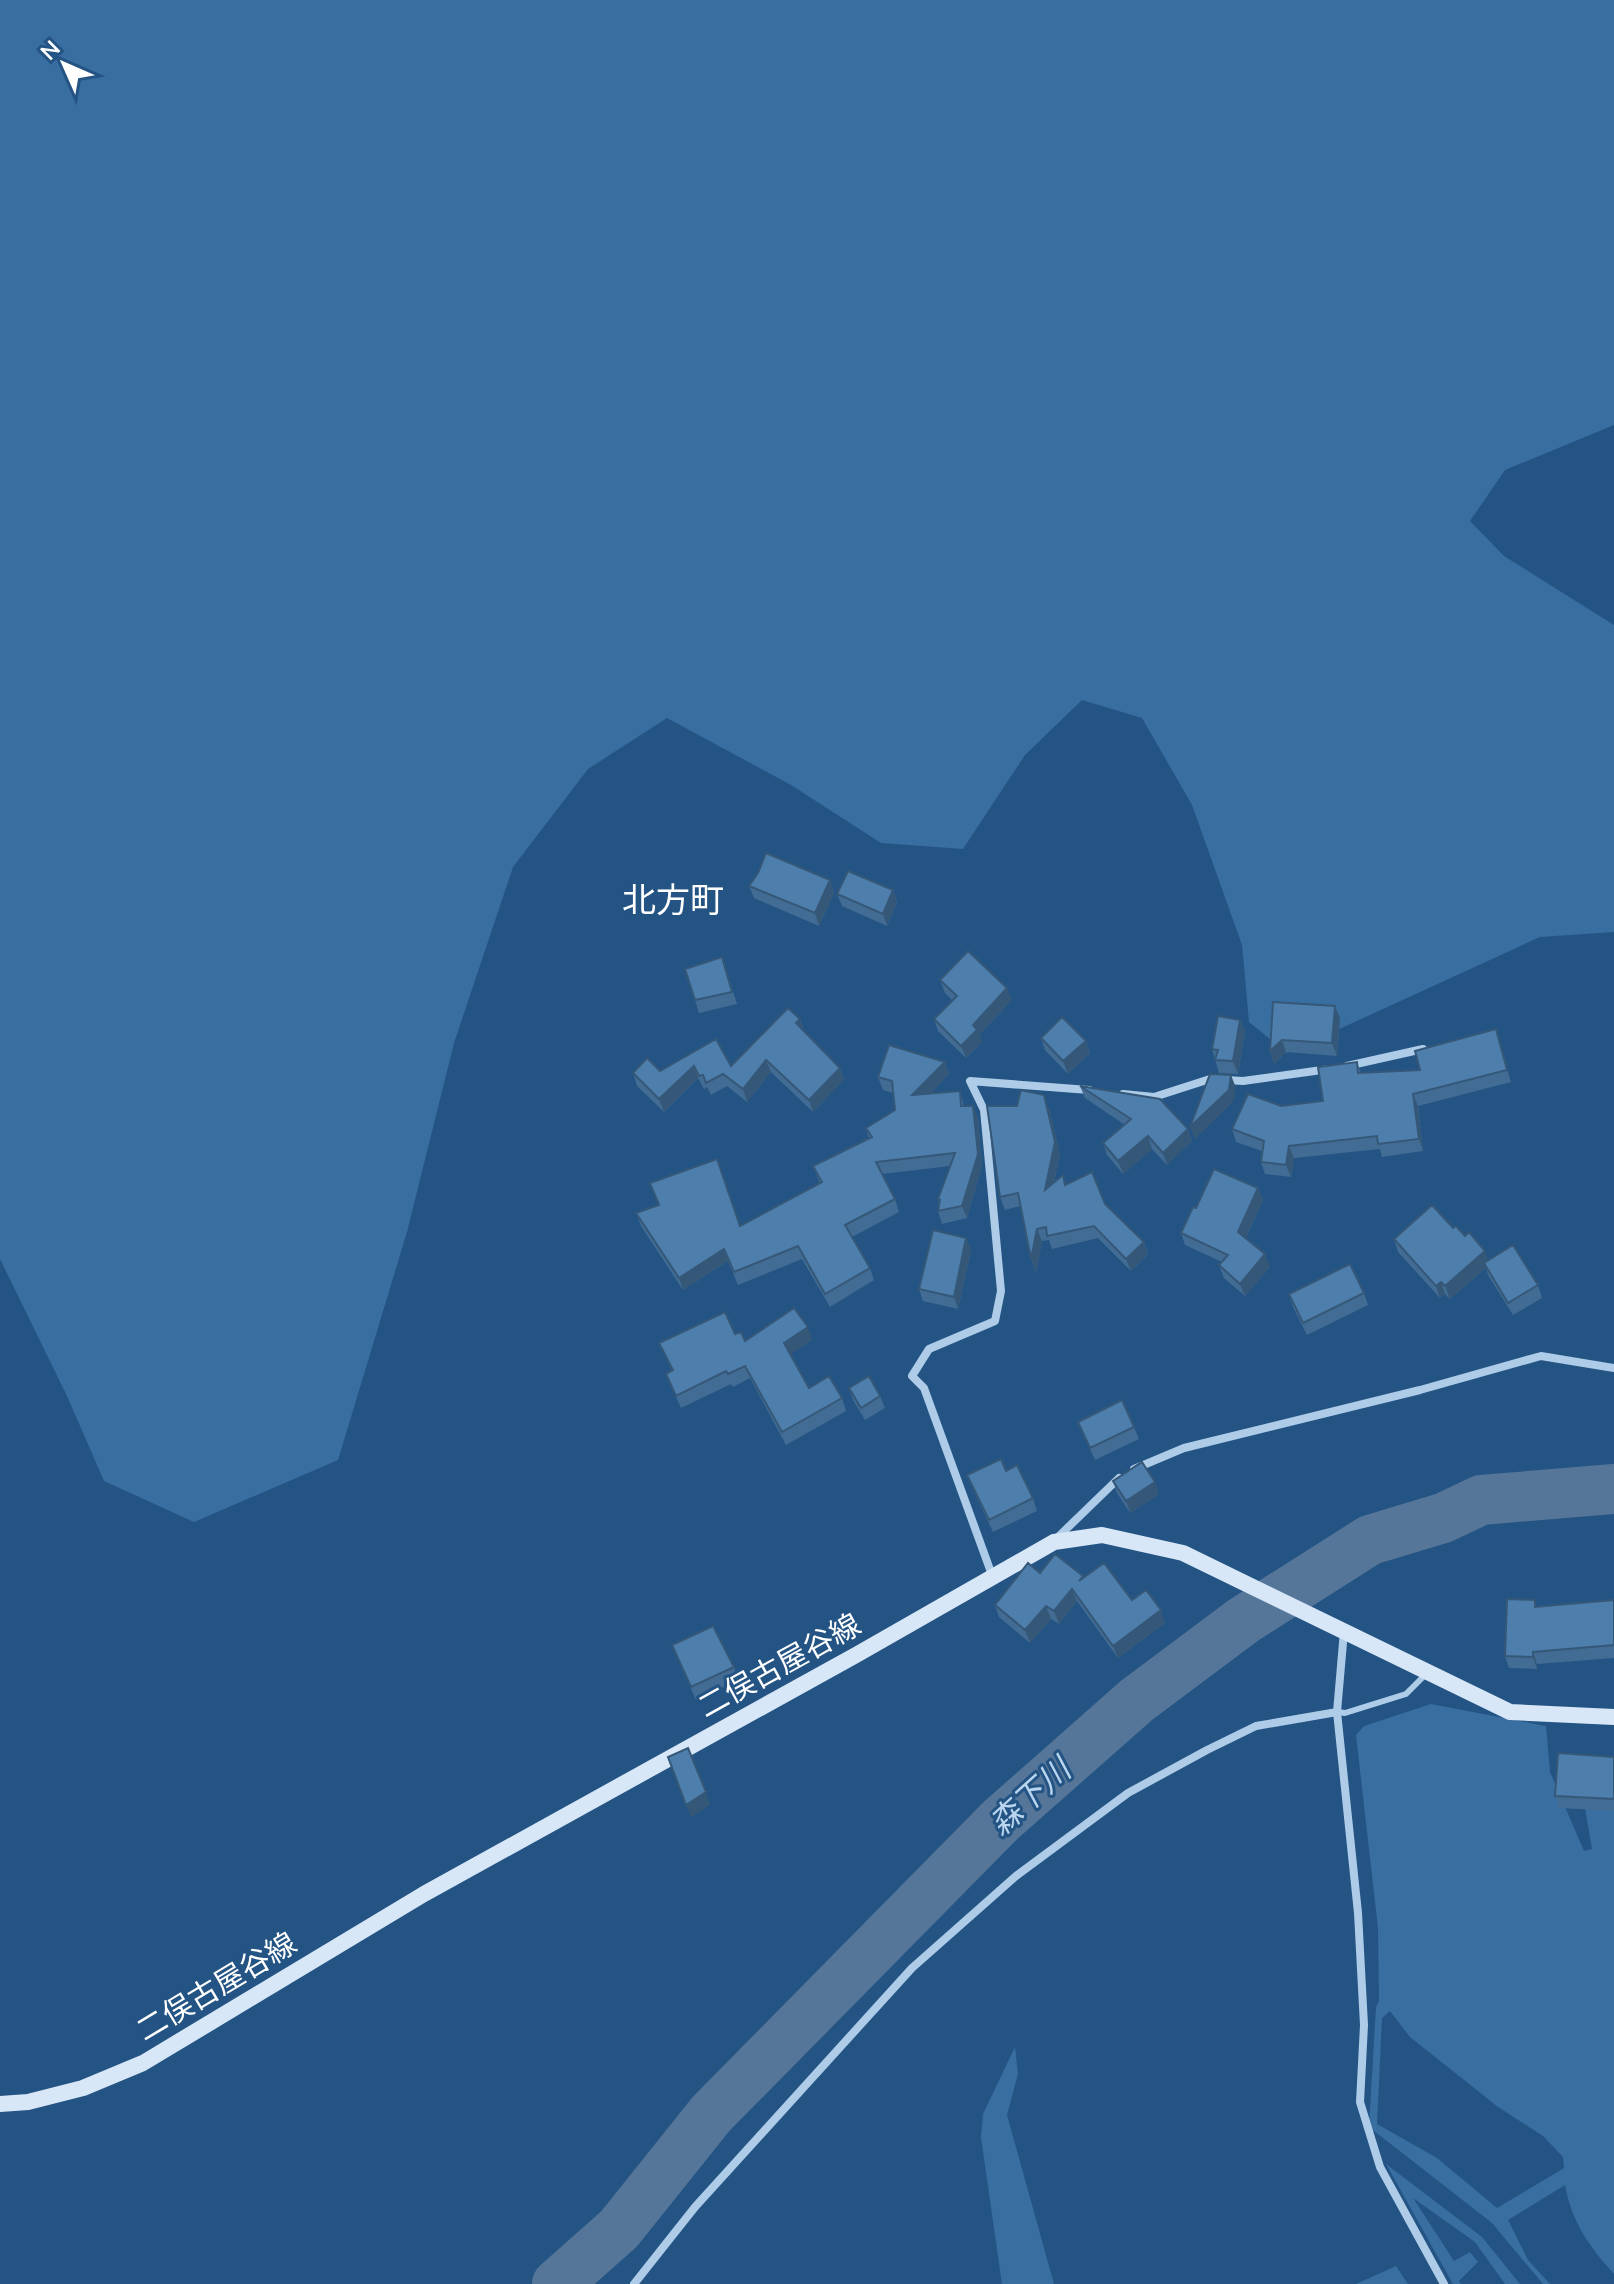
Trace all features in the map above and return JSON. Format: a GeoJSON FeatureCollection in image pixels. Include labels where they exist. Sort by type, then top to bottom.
{"type":"FeatureCollection","features":[{"type":"Feature","properties":{"kind":"main road","name":"二俣古屋谷線"},"geometry":{"type":"LineString","coordinates":[[0,2104],[28,2102],[83,2088],[143,2063],[424,1894],[1054,1542],[1102,1535],[1183,1553],[1510,1712],[1614,1717]]}},
{"type":"Feature","properties":{"kind":"street"},"geometry":{"type":"LineString","coordinates":[[1113,1093],[1154,1097],[1210,1079],[1243,1081],[1347,1066],[1438,1045]]}},
{"type":"Feature","properties":{"kind":"street"},"geometry":{"type":"LineString","coordinates":[[992,1575],[924,1388],[912,1376],[929,1349],[995,1321],[1001,1291],[984,1110],[970,1081],[1100,1091]]}},
{"type":"Feature","properties":{"kind":"street"},"geometry":{"type":"LineString","coordinates":[[1054,1542],[1125,1473],[1184,1448],[1420,1390],[1541,1356],[1614,1368]]}},
{"type":"Feature","properties":{"kind":"street"},"geometry":{"type":"LineString","coordinates":[[1344,1630],[1337,1712],[1358,1913],[1364,2025],[1360,2102],[1380,2167],[1444,2284]]}},
{"type":"Feature","properties":{"kind":"street"},"geometry":{"type":"LineString","coordinates":[[634,2284],[695,2207],[912,1968],[1016,1876],[1128,1793],[1207,1750],[1256,1726],[1337,1712]]}},
{"type":"Feature","properties":{"kind":"lane"},"geometry":{"type":"LineString","coordinates":[[1337,1712],[1345,1713],[1406,1694],[1428,1671]]}},
{"type":"Feature","properties":{"kind":"shaded area"},"geometry":{"type":"Polygon","coordinates":[[[0,0],[1614,0],[1614,425],[1505,470],[1470,521],[1504,556],[1614,625],[1614,932],[1540,937],[1287,1053],[1249,1022],[1242,945],[1192,805],[1142,718],[1082,700],[1025,755],[963,849],[881,843],[791,785],[667,718],[588,769],[513,867],[454,1043],[407,1232],[338,1460],[194,1522],[104,1481],[67,1396],[0,1259],[0,0]]]}},
{"type":"Feature","properties":{"kind":"shaded area"},"geometry":{"type":"Polygon","coordinates":[[[1431,1704],[1546,1726],[1550,1772],[1584,1851],[1592,1849],[1585,1808],[1614,1807],[1614,2274],[1583,2233],[1572,2211],[1565,2185],[1508,2220],[1528,2260],[1550,2284],[1543,2284],[1492,2223],[1369,2127],[1376,2007],[1379,2001],[1378,1928],[1356,1735],[1364,1726],[1431,1704]],[[1390,2011],[1382,2018],[1377,2124],[1437,2158],[1497,2208],[1564,2168],[1563,2157],[1543,2136],[1498,2107],[1410,2037],[1390,2011]]]}},
{"type":"Feature","properties":{"kind":"shaded area"},"geometry":{"type":"Polygon","coordinates":[[[1015,2047],[1018,2074],[1007,2115],[1054,2284],[1002,2284],[981,2137],[983,2114],[1015,2047]]]}},
{"type":"Feature","properties":{"kind":"shaded area"},"geometry":{"type":"Polygon","coordinates":[[[1386,2164],[1482,2237],[1520,2284],[1505,2284],[1475,2242],[1413,2198],[1454,2261],[1470,2252],[1478,2262],[1459,2281],[1461,2284],[1453,2284],[1386,2164]]]}},
{"type":"Feature","properties":{"kind":"shaded area"},"geometry":{"type":"Polygon","coordinates":[[[1396,2266],[1408,2284],[1356,2284],[1396,2266]]]}},
{"type":"Feature","properties":{"kind":"building"},"geometry":{"type":"Polygon","coordinates":[[[766,853],[830,880],[815,913],[749,886],[766,853]]]}},
{"type":"Feature","properties":{"kind":"building"},"geometry":{"type":"Polygon","coordinates":[[[848,871],[893,890],[883,914],[837,894],[848,871]]]}},
{"type":"Feature","properties":{"kind":"building"},"geometry":{"type":"Polygon","coordinates":[[[968,951],[1007,988],[973,1025],[977,1030],[961,1046],[934,1019],[957,996],[940,980],[968,951]]]}},
{"type":"Feature","properties":{"kind":"building"},"geometry":{"type":"Polygon","coordinates":[[[722,957],[732,992],[695,1000],[685,969],[722,957]]]}},
{"type":"Feature","properties":{"kind":"building"},"geometry":{"type":"Polygon","coordinates":[[[1273,1002],[1335,1006],[1332,1043],[1282,1040],[1270,1051],[1273,1002]]]}},
{"type":"Feature","properties":{"kind":"building"},"geometry":{"type":"Polygon","coordinates":[[[788,1008],[800,1019],[796,1023],[840,1068],[809,1100],[766,1060],[743,1089],[723,1074],[706,1083],[694,1066],[659,1099],[633,1073],[647,1058],[660,1071],[716,1039],[731,1066],[788,1008]]]}},
{"type":"Feature","properties":{"kind":"building"},"geometry":{"type":"Polygon","coordinates":[[[1218,1016],[1240,1020],[1233,1061],[1215,1060],[1218,1050],[1212,1049],[1218,1016]]]}},
{"type":"Feature","properties":{"kind":"building"},"geometry":{"type":"Polygon","coordinates":[[[1062,1017],[1086,1041],[1063,1061],[1041,1038],[1062,1017]]]}},
{"type":"Feature","properties":{"kind":"building"},"geometry":{"type":"Polygon","coordinates":[[[1496,1029],[1507,1070],[1413,1094],[1419,1139],[1378,1144],[1377,1136],[1289,1146],[1286,1165],[1261,1162],[1264,1141],[1232,1129],[1248,1094],[1281,1106],[1323,1101],[1318,1067],[1357,1062],[1358,1073],[1420,1070],[1415,1051],[1496,1029]]]}},
{"type":"Feature","properties":{"kind":"building"},"geometry":{"type":"Polygon","coordinates":[[[889,1045],[945,1062],[912,1095],[960,1091],[961,1106],[973,1106],[978,1154],[962,1206],[938,1211],[938,1199],[955,1153],[876,1162],[895,1199],[845,1225],[870,1268],[825,1294],[798,1246],[734,1272],[724,1249],[679,1278],[636,1213],[659,1205],[650,1183],[717,1159],[740,1226],[822,1182],[813,1166],[872,1137],[866,1128],[895,1110],[892,1081],[878,1077],[889,1045]]]}},
{"type":"Feature","properties":{"kind":"building"},"geometry":{"type":"Polygon","coordinates":[[[1210,1074],[1231,1075],[1229,1090],[1190,1127],[1210,1074]]]}},
{"type":"Feature","properties":{"kind":"building"},"geometry":{"type":"Polygon","coordinates":[[[1080,1086],[1160,1099],[1188,1129],[1163,1153],[1148,1136],[1118,1161],[1103,1143],[1131,1119],[1080,1086]]]}},
{"type":"Feature","properties":{"kind":"building"},"geometry":{"type":"Polygon","coordinates":[[[1021,1090],[1044,1095],[1055,1142],[1045,1190],[1063,1175],[1065,1185],[1092,1172],[1105,1204],[1144,1242],[1126,1259],[1094,1226],[1047,1236],[1046,1227],[1037,1229],[1031,1259],[1018,1193],[1000,1197],[987,1106],[1017,1106],[1021,1090]]]}},
{"type":"Feature","properties":{"kind":"building"},"geometry":{"type":"Polygon","coordinates":[[[1214,1169],[1258,1188],[1238,1232],[1265,1254],[1240,1284],[1219,1265],[1228,1255],[1181,1233],[1214,1169]]]}},
{"type":"Feature","properties":{"kind":"building"},"geometry":{"type":"Polygon","coordinates":[[[1432,1205],[1453,1228],[1456,1226],[1465,1236],[1469,1232],[1485,1251],[1445,1286],[1441,1282],[1436,1286],[1394,1239],[1432,1205]]]}},
{"type":"Feature","properties":{"kind":"building"},"geometry":{"type":"Polygon","coordinates":[[[933,1230],[966,1238],[954,1297],[919,1289],[933,1230]]]}},
{"type":"Feature","properties":{"kind":"building"},"geometry":{"type":"Polygon","coordinates":[[[1513,1245],[1538,1285],[1508,1303],[1484,1263],[1513,1245]]]}},
{"type":"Feature","properties":{"kind":"building"},"geometry":{"type":"Polygon","coordinates":[[[1350,1264],[1364,1293],[1303,1323],[1289,1294],[1350,1264]]]}},
{"type":"Feature","properties":{"kind":"building"},"geometry":{"type":"Polygon","coordinates":[[[794,1308],[808,1327],[784,1343],[809,1388],[829,1376],[842,1398],[782,1432],[745,1366],[728,1374],[726,1371],[676,1396],[666,1374],[673,1370],[659,1343],[725,1312],[735,1334],[741,1332],[745,1341],[794,1308]]]}},
{"type":"Feature","properties":{"kind":"building"},"geometry":{"type":"Polygon","coordinates":[[[869,1376],[880,1396],[861,1408],[849,1388],[869,1376]]]}},
{"type":"Feature","properties":{"kind":"building"},"geometry":{"type":"Polygon","coordinates":[[[1122,1400],[1134,1427],[1090,1448],[1078,1422],[1122,1400]]]}},
{"type":"Feature","properties":{"kind":"building"},"geometry":{"type":"Polygon","coordinates":[[[1001,1459],[1006,1471],[1017,1465],[1033,1498],[989,1520],[967,1475],[1001,1459]]]}},
{"type":"Feature","properties":{"kind":"building"},"geometry":{"type":"Polygon","coordinates":[[[1142,1462],[1155,1482],[1126,1501],[1113,1481],[1142,1462]]]}},
{"type":"Feature","properties":{"kind":"building"},"geometry":{"type":"Polygon","coordinates":[[[1055,1554],[1083,1576],[1079,1581],[1104,1563],[1132,1600],[1146,1590],[1161,1610],[1113,1646],[1072,1589],[1054,1611],[1046,1606],[1025,1630],[995,1605],[1028,1563],[1040,1573],[1055,1554]]]}},
{"type":"Feature","properties":{"kind":"building"},"geometry":{"type":"Polygon","coordinates":[[[1507,1599],[1535,1600],[1535,1607],[1614,1600],[1614,1645],[1533,1652],[1533,1657],[1505,1656],[1507,1599]]]}},
{"type":"Feature","properties":{"kind":"building"},"geometry":{"type":"Polygon","coordinates":[[[713,1626],[734,1667],[691,1687],[672,1645],[713,1626]]]}},
{"type":"Feature","properties":{"kind":"building"},"geometry":{"type":"Polygon","coordinates":[[[688,1748],[706,1792],[686,1805],[668,1757],[688,1748]]]}},
{"type":"Feature","properties":{"kind":"building"},"geometry":{"type":"Polygon","coordinates":[[[1558,1753],[1614,1757],[1614,1799],[1555,1796],[1558,1753]]]}},
{"type":"Feature","properties":{"kind":"waterway","name":"森下川"},"geometry":{"type":"LineString","coordinates":[[557,2284],[619,2229],[711,2114],[1001,1820],[1137,1700],[1244,1620],[1370,1540],[1443,1518],[1481,1500],[1614,1489]]}},
{"type":"Feature","properties":{"kind":"district","name":"北方町"},"geometry":{"type":"Point","coordinates":[673,899]}}]}
